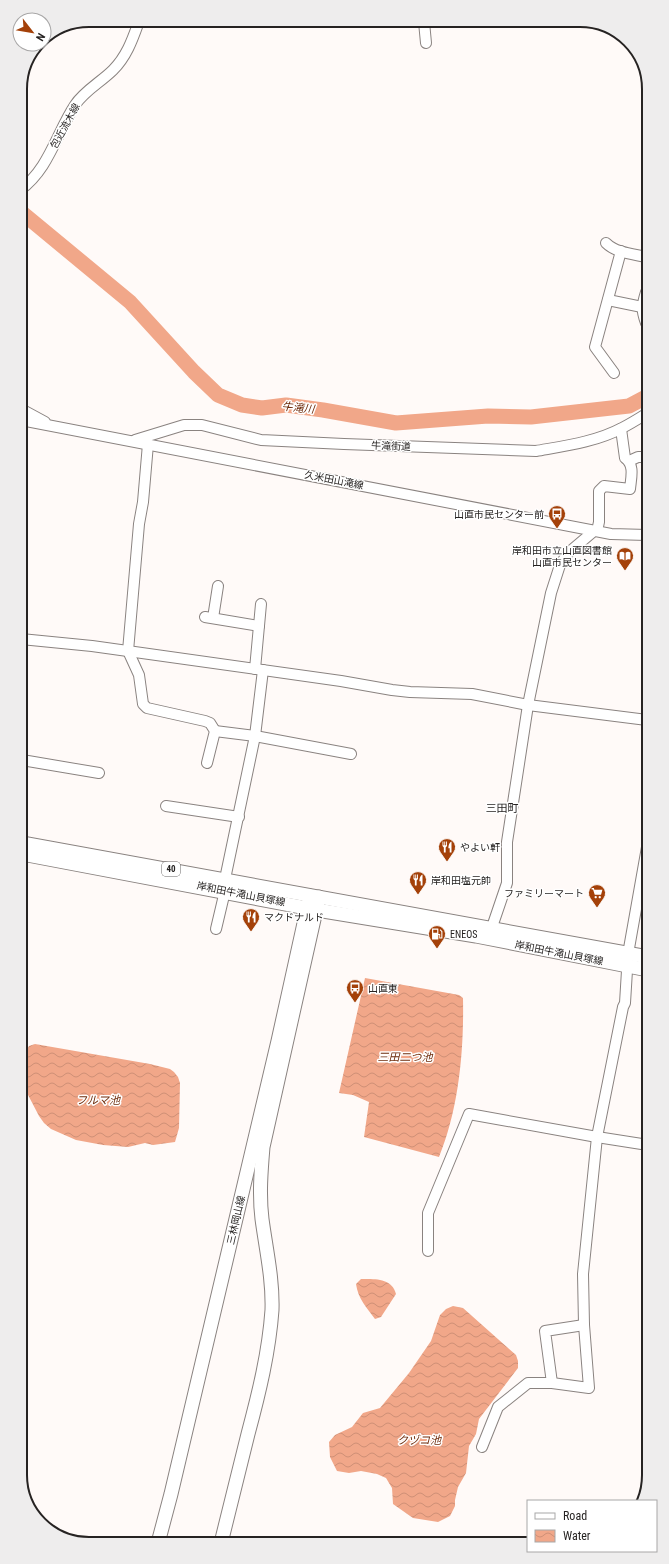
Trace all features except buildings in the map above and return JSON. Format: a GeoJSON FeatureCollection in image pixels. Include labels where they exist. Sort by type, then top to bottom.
{"type":"FeatureCollection","features":[{"type":"Feature","properties":{"kind":"main road","name":"岸和田牛滝山貝塚線"},"geometry":{"type":"LineString","coordinates":[[27,844],[642,969]]}},
{"type":"Feature","properties":{"kind":"main road","name":"岸和田牛滝山貝塚線"},"geometry":{"type":"LineString","coordinates":[[27,855],[225,885]]}},
{"type":"Feature","properties":{"kind":"main road","name":"岸和田牛滝山貝塚線"},"geometry":{"type":"LineString","coordinates":[[313,902],[492,930],[642,956]]}},
{"type":"Feature","properties":{"kind":"main road","name":"三林岡山線"},"geometry":{"type":"LineString","coordinates":[[223,1537],[258,1397],[269,1343],[272,1308],[269,1264],[262,1219],[260,1178],[264,1147],[313,902]]}},
{"type":"Feature","properties":{"kind":"main road","name":"三林岡山線"},"geometry":{"type":"LineString","coordinates":[[160,1537],[177,1471],[278,1040],[313,902]]}},
{"type":"Feature","properties":{"kind":"street","name":"包近流木線"},"geometry":{"type":"LineString","coordinates":[[27,180],[39,172],[48,159],[75,105],[85,94],[113,71],[121,62],[131,44],[137,27]]}},
{"type":"Feature","properties":{"kind":"street"},"geometry":{"type":"LineString","coordinates":[[424,27],[426,43]]}},
{"type":"Feature","properties":{"kind":"street"},"geometry":{"type":"LineString","coordinates":[[606,243],[610,247],[621,251],[642,256]]}},
{"type":"Feature","properties":{"kind":"street"},"geometry":{"type":"LineString","coordinates":[[614,374],[595,347],[621,251]]}},
{"type":"Feature","properties":{"kind":"street"},"geometry":{"type":"LineString","coordinates":[[608,300],[642,307],[642,312]]}},
{"type":"Feature","properties":{"kind":"street"},"geometry":{"type":"LineString","coordinates":[[27,412],[50,425]]}},
{"type":"Feature","properties":{"kind":"street","name":"牛滝街道"},"geometry":{"type":"LineString","coordinates":[[133,441],[184,425],[202,425],[261,440],[536,451],[563,447],[598,438],[621,429],[642,416]]}},
{"type":"Feature","properties":{"kind":"street","name":"久米田山滝線"},"geometry":{"type":"LineString","coordinates":[[27,421],[595,531],[617,535],[642,535]]}},
{"type":"Feature","properties":{"kind":"street"},"geometry":{"type":"LineString","coordinates":[[492,930],[507,883],[507,842],[528,705],[548,606],[560,566],[568,553],[595,531],[599,522],[599,490],[604,486],[630,489],[632,465],[625,458],[621,429]]}},
{"type":"Feature","properties":{"kind":"street"},"geometry":{"type":"LineString","coordinates":[[148,444],[143,502],[139,524],[128,651],[139,675],[143,704],[147,708],[205,721],[210,723],[216,731],[255,736],[351,754]]}},
{"type":"Feature","properties":{"kind":"street"},"geometry":{"type":"LineString","coordinates":[[629,461],[642,457]]}},
{"type":"Feature","properties":{"kind":"street"},"geometry":{"type":"LineString","coordinates":[[218,586],[209,617],[260,626]]}},
{"type":"Feature","properties":{"kind":"street"},"geometry":{"type":"LineString","coordinates":[[216,929],[255,736],[261,604]]}},
{"type":"Feature","properties":{"kind":"street"},"geometry":{"type":"LineString","coordinates":[[27,640],[128,651],[410,692],[472,694],[528,705],[642,719]]}},
{"type":"Feature","properties":{"kind":"street"},"geometry":{"type":"LineString","coordinates":[[207,763],[216,731]]}},
{"type":"Feature","properties":{"kind":"street"},"geometry":{"type":"LineString","coordinates":[[27,761],[99,773]]}},
{"type":"Feature","properties":{"kind":"street"},"geometry":{"type":"LineString","coordinates":[[166,806],[239,817]]}},
{"type":"Feature","properties":{"kind":"street"},"geometry":{"type":"LineString","coordinates":[[482,1447],[498,1408],[528,1383],[552,1383],[589,1388],[584,1324],[583,1274],[597,1137],[625,1003],[628,954],[642,875]]}},
{"type":"Feature","properties":{"kind":"street"},"geometry":{"type":"LineString","coordinates":[[428,1251],[428,1212],[469,1114],[642,1144]]}},
{"type":"Feature","properties":{"kind":"street"},"geometry":{"type":"LineString","coordinates":[[552,1383],[545,1331],[584,1324]]}},
{"type":"Feature","properties":{"kind":"water","name":"三田二つ池"},"geometry":{"type":"Polygon","coordinates":[[[365,978],[459,995],[463,998],[461,1059],[456,1099],[446,1138],[439,1157],[364,1137],[369,1102],[353,1095],[339,1093],[365,978]]]}},
{"type":"Feature","properties":{"kind":"water","name":"フルマ池"},"geometry":{"type":"Polygon","coordinates":[[[35,1044],[150,1064],[170,1069],[178,1077],[180,1083],[179,1128],[175,1142],[153,1145],[145,1143],[128,1147],[103,1145],[76,1140],[51,1129],[39,1116],[27,1093],[27,1049],[29,1046],[35,1044]]]}},
{"type":"Feature","properties":{"kind":"water"},"geometry":{"type":"Polygon","coordinates":[[[361,1279],[382,1280],[391,1285],[394,1289],[396,1294],[381,1317],[375,1319],[361,1299],[356,1284],[361,1279]]]}},
{"type":"Feature","properties":{"kind":"water","name":"クヅコ池"},"geometry":{"type":"Polygon","coordinates":[[[453,1306],[463,1308],[516,1355],[518,1368],[479,1419],[476,1434],[469,1446],[466,1473],[458,1487],[455,1506],[450,1516],[438,1522],[413,1518],[393,1504],[392,1488],[386,1478],[377,1474],[361,1471],[349,1473],[337,1471],[330,1457],[329,1442],[335,1435],[352,1427],[363,1413],[380,1408],[409,1373],[431,1341],[440,1315],[446,1309],[453,1306]]]}},
{"type":"Feature","properties":{"kind":"waterway","name":"牛滝川"},"geometry":{"type":"LineString","coordinates":[[27,217],[130,302],[194,372],[218,395],[242,405],[262,408],[286,405],[396,423],[488,416],[531,417],[629,406],[642,399]]}},
{"type":"Feature","properties":{"kind":"place","name":"山直市民センター前"},"geometry":{"type":"Point","coordinates":[557,529]}},
{"type":"Feature","properties":{"kind":"place","name":"岸和田市立山直図書館 山直市民センター"},"geometry":{"type":"Point","coordinates":[625,571]}},
{"type":"Feature","properties":{"kind":"place","name":"やよい軒"},"geometry":{"type":"Point","coordinates":[447,862]}},
{"type":"Feature","properties":{"kind":"place","name":"岸和田塩元帥"},"geometry":{"type":"Point","coordinates":[418,895]}},
{"type":"Feature","properties":{"kind":"place","name":"ファミリーマート"},"geometry":{"type":"Point","coordinates":[597,908]}},
{"type":"Feature","properties":{"kind":"place","name":"マクドナルド"},"geometry":{"type":"Point","coordinates":[251,932]}},
{"type":"Feature","properties":{"kind":"place","name":"ENEOS"},"geometry":{"type":"Point","coordinates":[437,949]}},
{"type":"Feature","properties":{"kind":"place","name":"山直東"},"geometry":{"type":"Point","coordinates":[355,1003]}},
{"type":"Feature","properties":{"kind":"district","name":"三田町"},"geometry":{"type":"Point","coordinates":[502,808]}}]}
